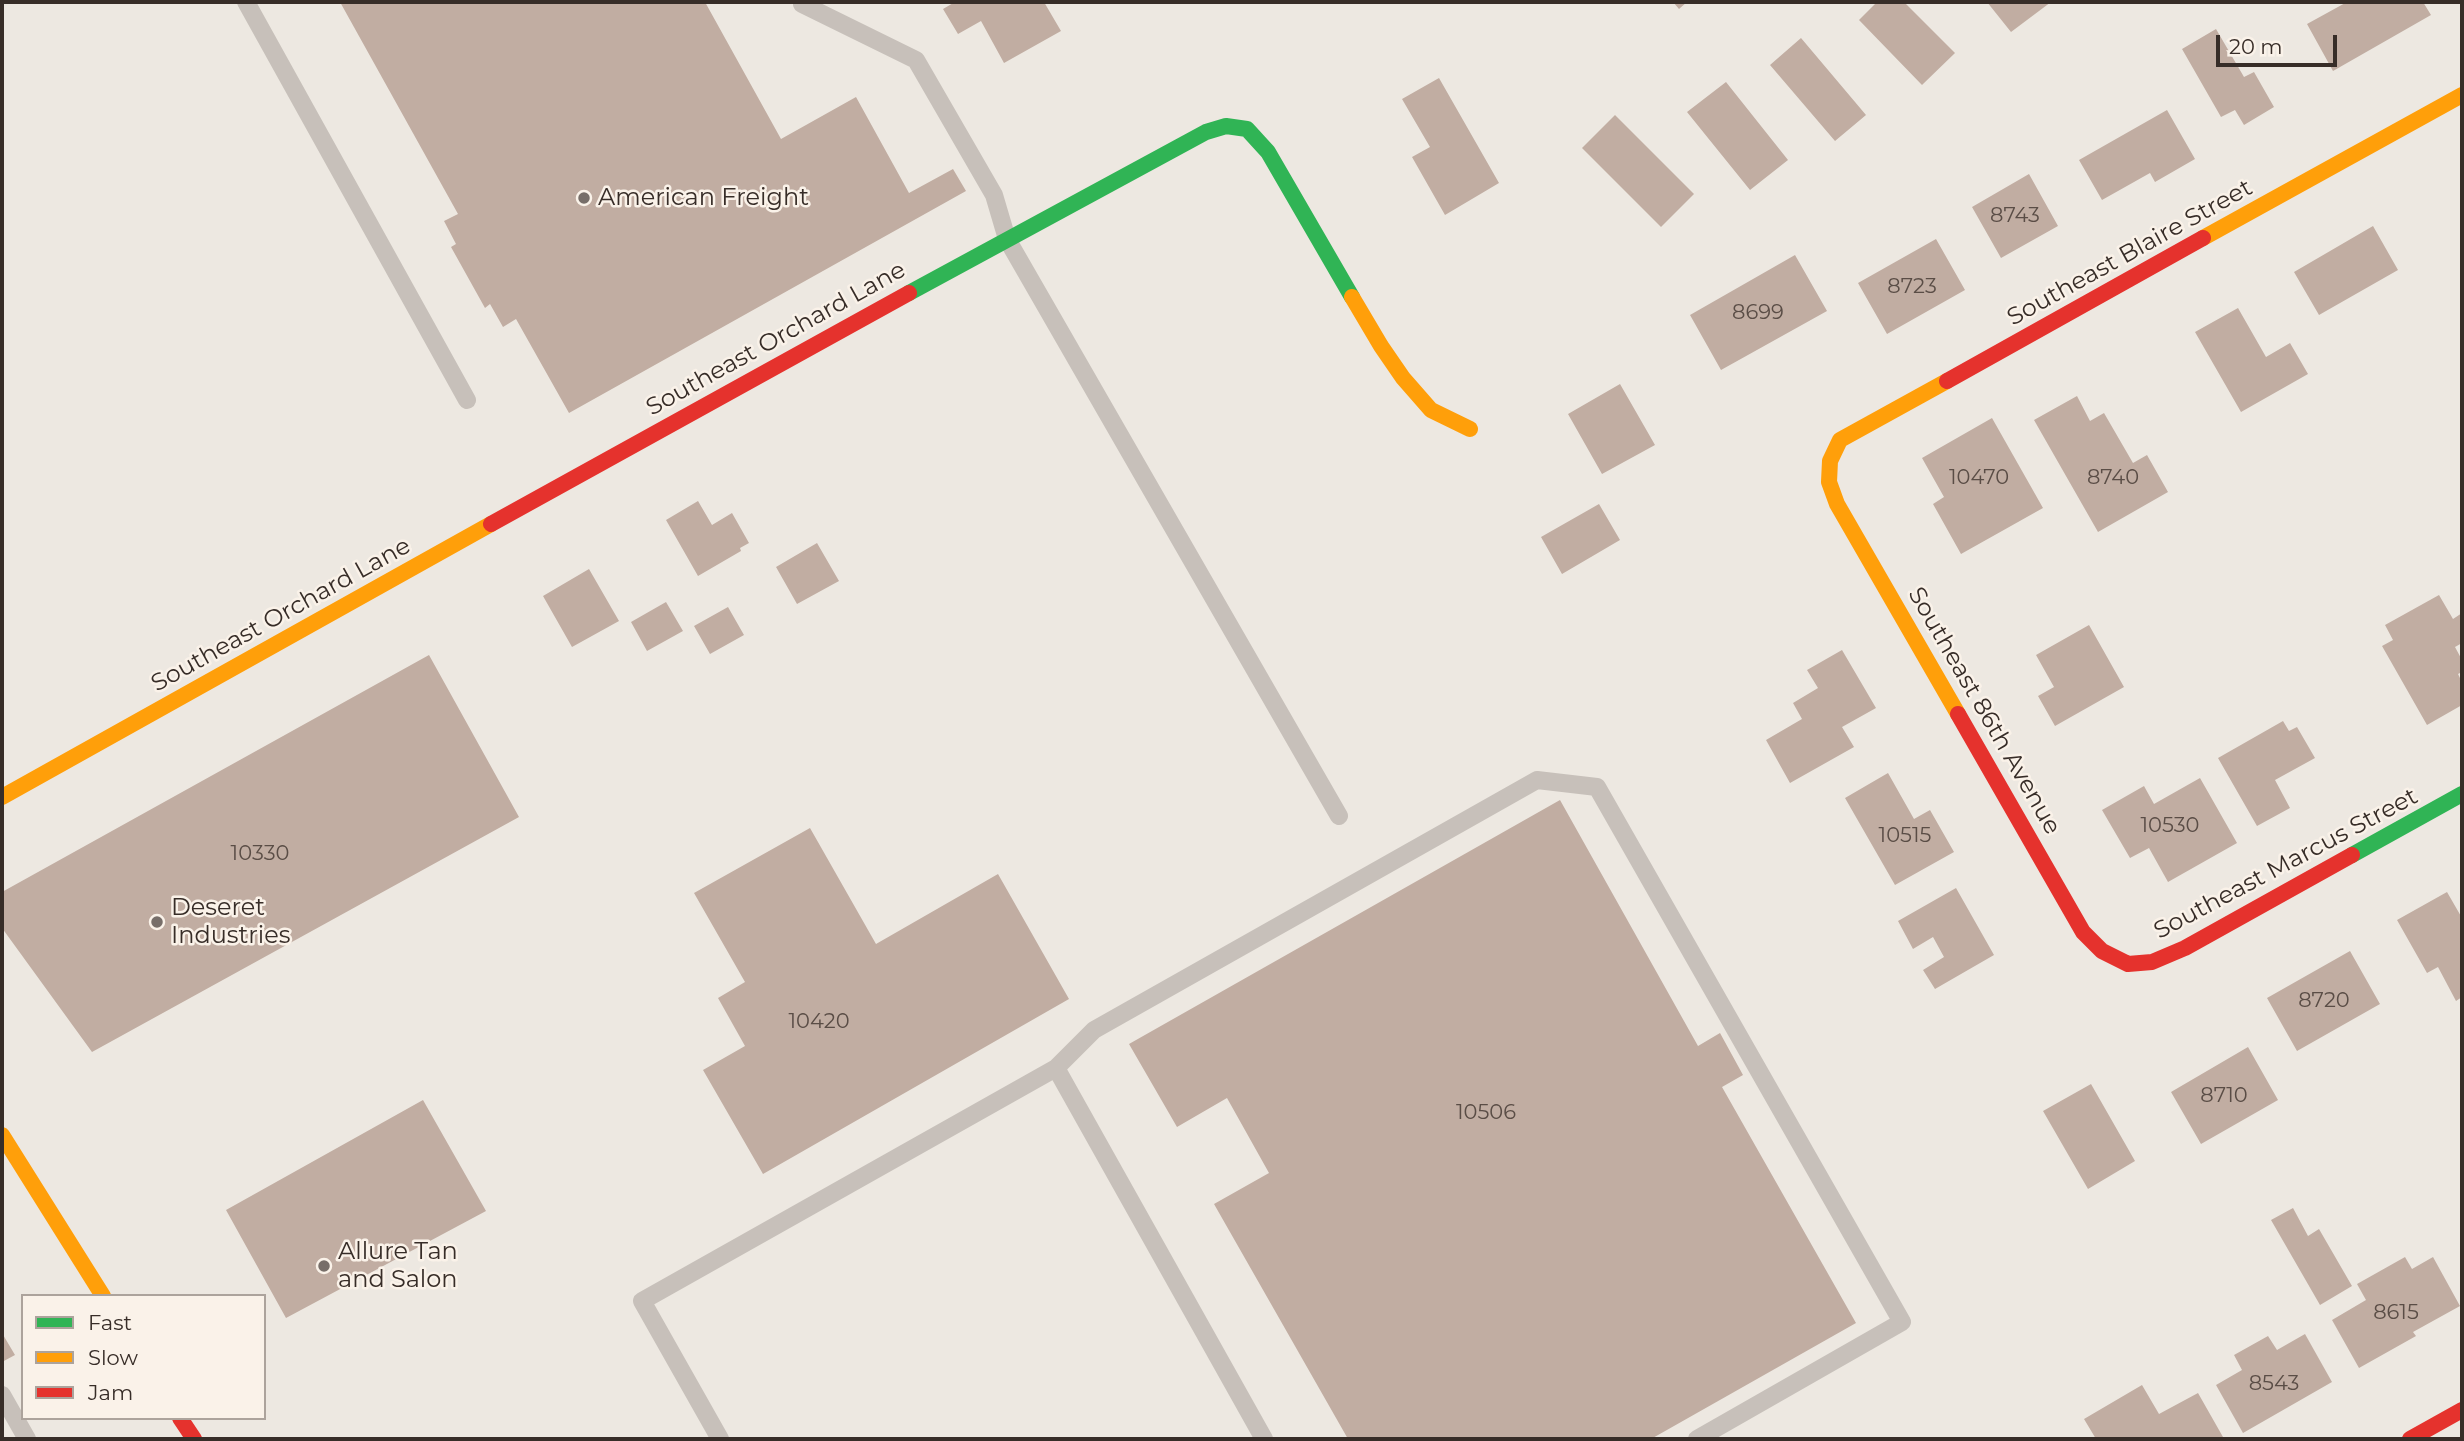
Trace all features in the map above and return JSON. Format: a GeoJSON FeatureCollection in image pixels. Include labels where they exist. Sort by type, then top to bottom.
{"type":"FeatureCollection","features":[{"type":"Feature","properties":{"kind":"street","name":"Southeast Blaire Street"},"geometry":{"type":"LineString","coordinates":[[1830,461],[1840,440],[2462,95]]}},
{"type":"Feature","properties":{"kind":"street","name":"Southeast Orchard Lane"},"geometry":{"type":"LineString","coordinates":[[2,797],[783,360],[1206,132],[1227,125],[1247,129],[1268,152],[1381,346],[1403,378],[1431,410],[1471,429]]}},
{"type":"Feature","properties":{"kind":"street","name":"Southeast 86th Avenue"},"geometry":{"type":"LineString","coordinates":[[1830,461],[1829,482],[1837,503],[2083,932],[2102,951],[2128,964]]}},
{"type":"Feature","properties":{"kind":"street","name":"Southeast Marcus Street"},"geometry":{"type":"LineString","coordinates":[[2128,964],[2152,962],[2185,948],[2462,794]]}},
{"type":"Feature","properties":{"kind":"street"},"geometry":{"type":"LineString","coordinates":[[2,1135],[102,1294]]}},
{"type":"Feature","properties":{"kind":"street"},"geometry":{"type":"LineString","coordinates":[[2410,1439],[2462,1410]]}},
{"type":"Feature","properties":{"kind":"street"},"geometry":{"type":"LineString","coordinates":[[181,1420],[194,1439]]}},
{"type":"Feature","properties":{"kind":"lane"},"geometry":{"type":"LineString","coordinates":[[246,2],[467,400]]}},
{"type":"Feature","properties":{"kind":"lane"},"geometry":{"type":"LineString","coordinates":[[802,4],[916,60],[994,195],[1007,239],[1339,816]]}},
{"type":"Feature","properties":{"kind":"lane"},"geometry":{"type":"LineString","coordinates":[[720,1439],[642,1301],[1056,1068],[1094,1030],[1537,780],[1597,787],[1902,1322],[1697,1439]]}},
{"type":"Feature","properties":{"kind":"lane"},"geometry":{"type":"LineString","coordinates":[[1056,1068],[1264,1439]]}},
{"type":"Feature","properties":{"kind":"lane"},"geometry":{"type":"LineString","coordinates":[[2,1395],[27,1439]]}},
{"type":"Feature","properties":{"kind":"building"},"geometry":{"type":"Polygon","coordinates":[[[340,2],[705,2],[781,139],[856,97],[909,193],[953,169],[966,191],[569,413],[516,319],[503,327],[490,304],[485,308],[451,247],[456,244],[444,221],[458,214],[340,2]]]}},
{"type":"Feature","properties":{"kind":"building"},"geometry":{"type":"Polygon","coordinates":[[[955,2],[1044,2],[1061,31],[1004,63],[981,21],[958,34],[943,9],[955,2]]]}},
{"type":"Feature","properties":{"kind":"building"},"geometry":{"type":"Polygon","coordinates":[[[1673,2],[1687,2],[1679,9],[1673,2]]]}},
{"type":"Feature","properties":{"kind":"building"},"geometry":{"type":"Polygon","coordinates":[[[1877,2],[1904,2],[1955,53],[1922,85],[1859,20],[1877,2]]]}},
{"type":"Feature","properties":{"kind":"building"},"geometry":{"type":"Polygon","coordinates":[[[1987,2],[2051,2],[2011,32],[1987,2]]]}},
{"type":"Feature","properties":{"kind":"building"},"geometry":{"type":"Polygon","coordinates":[[[2347,2],[2423,2],[2431,15],[2333,71],[2307,24],[2347,2]]]}},
{"type":"Feature","properties":{"kind":"building"},"geometry":{"type":"Polygon","coordinates":[[[2216,29],[2244,77],[2254,72],[2274,107],[2244,125],[2235,110],[2221,117],[2182,49],[2216,29]]]}},
{"type":"Feature","properties":{"kind":"building"},"geometry":{"type":"Polygon","coordinates":[[[1801,38],[1866,115],[1835,141],[1770,65],[1801,38]]]}},
{"type":"Feature","properties":{"kind":"building"},"geometry":{"type":"Polygon","coordinates":[[[1439,78],[1499,183],[1445,215],[1412,157],[1430,147],[1402,99],[1439,78]]]}},
{"type":"Feature","properties":{"kind":"building"},"geometry":{"type":"Polygon","coordinates":[[[1726,82],[1788,160],[1750,190],[1687,112],[1726,82]]]}},
{"type":"Feature","properties":{"kind":"building"},"geometry":{"type":"Polygon","coordinates":[[[2167,110],[2195,159],[2155,182],[2150,173],[2102,200],[2079,160],[2167,110]]]}},
{"type":"Feature","properties":{"kind":"building"},"geometry":{"type":"Polygon","coordinates":[[[1615,115],[1694,194],[1661,227],[1582,148],[1615,115]]]}},
{"type":"Feature","properties":{"kind":"building"},"geometry":{"type":"Polygon","coordinates":[[[2029,174],[2058,226],[2001,258],[1972,207],[2029,174]]]}},
{"type":"Feature","properties":{"kind":"building"},"geometry":{"type":"Polygon","coordinates":[[[2373,226],[2398,270],[2319,315],[2294,272],[2373,226]]]}},
{"type":"Feature","properties":{"kind":"building"},"geometry":{"type":"Polygon","coordinates":[[[1936,239],[1965,290],[1887,334],[1858,283],[1936,239]]]}},
{"type":"Feature","properties":{"kind":"building"},"geometry":{"type":"Polygon","coordinates":[[[1795,255],[1827,311],[1721,370],[1690,315],[1795,255]]]}},
{"type":"Feature","properties":{"kind":"building"},"geometry":{"type":"Polygon","coordinates":[[[2238,308],[2266,357],[2290,343],[2308,374],[2241,412],[2195,332],[2238,308]]]}},
{"type":"Feature","properties":{"kind":"building"},"geometry":{"type":"Polygon","coordinates":[[[1620,384],[1655,445],[1602,474],[1568,414],[1620,384]]]}},
{"type":"Feature","properties":{"kind":"building"},"geometry":{"type":"Polygon","coordinates":[[[2077,396],[2090,421],[2104,413],[2133,463],[2147,455],[2168,492],[2098,532],[2034,420],[2077,396]]]}},
{"type":"Feature","properties":{"kind":"building"},"geometry":{"type":"Polygon","coordinates":[[[1992,418],[2043,508],[1961,554],[1933,504],[1944,497],[1922,458],[1992,418]]]}},
{"type":"Feature","properties":{"kind":"building"},"geometry":{"type":"Polygon","coordinates":[[[698,501],[712,525],[732,513],[749,543],[740,548],[741,551],[698,576],[666,520],[698,501]]]}},
{"type":"Feature","properties":{"kind":"building"},"geometry":{"type":"Polygon","coordinates":[[[1599,504],[1620,540],[1562,574],[1541,537],[1599,504]]]}},
{"type":"Feature","properties":{"kind":"building"},"geometry":{"type":"Polygon","coordinates":[[[817,543],[839,581],[797,604],[776,567],[817,543]]]}},
{"type":"Feature","properties":{"kind":"building"},"geometry":{"type":"Polygon","coordinates":[[[589,569],[619,621],[572,647],[543,596],[589,569]]]}},
{"type":"Feature","properties":{"kind":"building"},"geometry":{"type":"Polygon","coordinates":[[[2439,595],[2453,619],[2462,613],[2462,643],[2455,647],[2462,660],[2462,672],[2458,674],[2462,682],[2462,705],[2427,725],[2382,646],[2393,640],[2385,625],[2439,595]]]}},
{"type":"Feature","properties":{"kind":"building"},"geometry":{"type":"Polygon","coordinates":[[[666,602],[683,631],[647,651],[631,622],[666,602]]]}},
{"type":"Feature","properties":{"kind":"building"},"geometry":{"type":"Polygon","coordinates":[[[728,607],[744,635],[710,654],[694,626],[728,607]]]}},
{"type":"Feature","properties":{"kind":"building"},"geometry":{"type":"Polygon","coordinates":[[[2089,625],[2124,687],[2055,726],[2038,696],[2054,687],[2036,655],[2089,625]]]}},
{"type":"Feature","properties":{"kind":"building"},"geometry":{"type":"Polygon","coordinates":[[[1842,650],[1876,708],[1842,727],[1854,747],[1790,783],[1766,740],[1802,719],[1793,703],[1818,688],[1807,670],[1842,650]]]}},
{"type":"Feature","properties":{"kind":"building"},"geometry":{"type":"Polygon","coordinates":[[[429,655],[519,817],[92,1052],[2,928],[2,892],[429,655]]]}},
{"type":"Feature","properties":{"kind":"building"},"geometry":{"type":"Polygon","coordinates":[[[2283,721],[2289,731],[2297,727],[2315,758],[2275,780],[2290,808],[2257,826],[2218,758],[2283,721]]]}},
{"type":"Feature","properties":{"kind":"building"},"geometry":{"type":"Polygon","coordinates":[[[1888,773],[1914,819],[1930,810],[1954,852],[1895,885],[1845,798],[1888,773]]]}},
{"type":"Feature","properties":{"kind":"building"},"geometry":{"type":"Polygon","coordinates":[[[2200,778],[2237,843],[2168,882],[2149,848],[2130,858],[2102,810],[2144,786],[2154,804],[2200,778]]]}},
{"type":"Feature","properties":{"kind":"building"},"geometry":{"type":"Polygon","coordinates":[[[1560,800],[1698,1046],[1720,1033],[1743,1075],[1722,1087],[1856,1323],[1651,1439],[1348,1439],[1214,1204],[1269,1173],[1227,1098],[1177,1127],[1129,1044],[1560,800]]]}},
{"type":"Feature","properties":{"kind":"building"},"geometry":{"type":"Polygon","coordinates":[[[810,828],[876,944],[998,874],[1069,999],[763,1174],[703,1070],[745,1046],[718,998],[745,982],[694,893],[810,828]]]}},
{"type":"Feature","properties":{"kind":"building"},"geometry":{"type":"Polygon","coordinates":[[[1956,888],[1994,955],[1935,989],[1923,970],[1944,957],[1933,937],[1913,949],[1898,921],[1956,888]]]}},
{"type":"Feature","properties":{"kind":"building"},"geometry":{"type":"Polygon","coordinates":[[[2447,892],[2462,918],[2462,997],[2456,1001],[2438,967],[2427,973],[2397,920],[2447,892]]]}},
{"type":"Feature","properties":{"kind":"building"},"geometry":{"type":"Polygon","coordinates":[[[2350,951],[2380,1004],[2297,1051],[2267,998],[2350,951]]]}},
{"type":"Feature","properties":{"kind":"building"},"geometry":{"type":"Polygon","coordinates":[[[2248,1047],[2278,1100],[2201,1144],[2171,1092],[2248,1047]]]}},
{"type":"Feature","properties":{"kind":"building"},"geometry":{"type":"Polygon","coordinates":[[[2091,1084],[2135,1161],[2088,1189],[2043,1111],[2091,1084]]]}},
{"type":"Feature","properties":{"kind":"building"},"geometry":{"type":"Polygon","coordinates":[[[423,1100],[486,1211],[286,1318],[226,1210],[423,1100]]]}},
{"type":"Feature","properties":{"kind":"building"},"geometry":{"type":"Polygon","coordinates":[[[2293,1208],[2308,1236],[2319,1229],[2352,1286],[2320,1305],[2271,1220],[2293,1208]]]}},
{"type":"Feature","properties":{"kind":"building"},"geometry":{"type":"Polygon","coordinates":[[[2405,1257],[2412,1269],[2433,1257],[2460,1306],[2413,1332],[2416,1336],[2359,1368],[2332,1320],[2366,1300],[2357,1284],[2405,1257]]]}},
{"type":"Feature","properties":{"kind":"building"},"geometry":{"type":"Polygon","coordinates":[[[2,1333],[15,1355],[2,1362],[2,1333]]]}},
{"type":"Feature","properties":{"kind":"building"},"geometry":{"type":"Polygon","coordinates":[[[2305,1334],[2332,1382],[2243,1433],[2216,1385],[2242,1370],[2234,1355],[2268,1336],[2277,1350],[2305,1334]]]}},
{"type":"Feature","properties":{"kind":"building"},"geometry":{"type":"Polygon","coordinates":[[[2142,1385],[2159,1414],[2198,1393],[2223,1437],[2096,1439],[2084,1419],[2142,1385]]]}},
{"type":"Feature","properties":{"kind":"traffic: fast"},"geometry":{"type":"LineString","coordinates":[[909,293],[1206,132],[1226,126],[1247,129],[1268,152],[1352,297]]}},
{"type":"Feature","properties":{"kind":"traffic: fast"},"geometry":{"type":"LineString","coordinates":[[2352,855],[2462,794]]}},
{"type":"Feature","properties":{"kind":"traffic: slow"},"geometry":{"type":"LineString","coordinates":[[2203,238],[2462,95]]}},
{"type":"Feature","properties":{"kind":"traffic: slow"},"geometry":{"type":"LineString","coordinates":[[1352,297],[1403,378],[1431,410],[1470,429]]}},
{"type":"Feature","properties":{"kind":"traffic: slow"},"geometry":{"type":"LineString","coordinates":[[1947,381],[1840,440],[1830,461],[1829,482],[1837,504],[1958,714]]}},
{"type":"Feature","properties":{"kind":"traffic: slow"},"geometry":{"type":"LineString","coordinates":[[2,797],[491,524]]}},
{"type":"Feature","properties":{"kind":"traffic: slow"},"geometry":{"type":"LineString","coordinates":[[2,1135],[102,1294]]}},
{"type":"Feature","properties":{"kind":"traffic: jam"},"geometry":{"type":"LineString","coordinates":[[1947,381],[2203,238]]}},
{"type":"Feature","properties":{"kind":"traffic: jam"},"geometry":{"type":"LineString","coordinates":[[491,524],[909,293]]}},
{"type":"Feature","properties":{"kind":"traffic: jam"},"geometry":{"type":"LineString","coordinates":[[1958,714],[2083,932],[2102,951],[2128,964],[2152,962],[2185,948],[2352,855]]}},
{"type":"Feature","properties":{"kind":"traffic: jam"},"geometry":{"type":"LineString","coordinates":[[2410,1439],[2462,1410]]}},
{"type":"Feature","properties":{"kind":"traffic: jam"},"geometry":{"type":"LineString","coordinates":[[181,1420],[194,1439]]}},
{"type":"Feature","properties":{"kind":"place","name":"American Freight"},"geometry":{"type":"Point","coordinates":[584,198]}},
{"type":"Feature","properties":{"kind":"place","name":"Deseret Industries"},"geometry":{"type":"Point","coordinates":[157,922]}},
{"type":"Feature","properties":{"kind":"place","name":"Allure Tan and Salon"},"geometry":{"type":"Point","coordinates":[324,1266]}}]}
